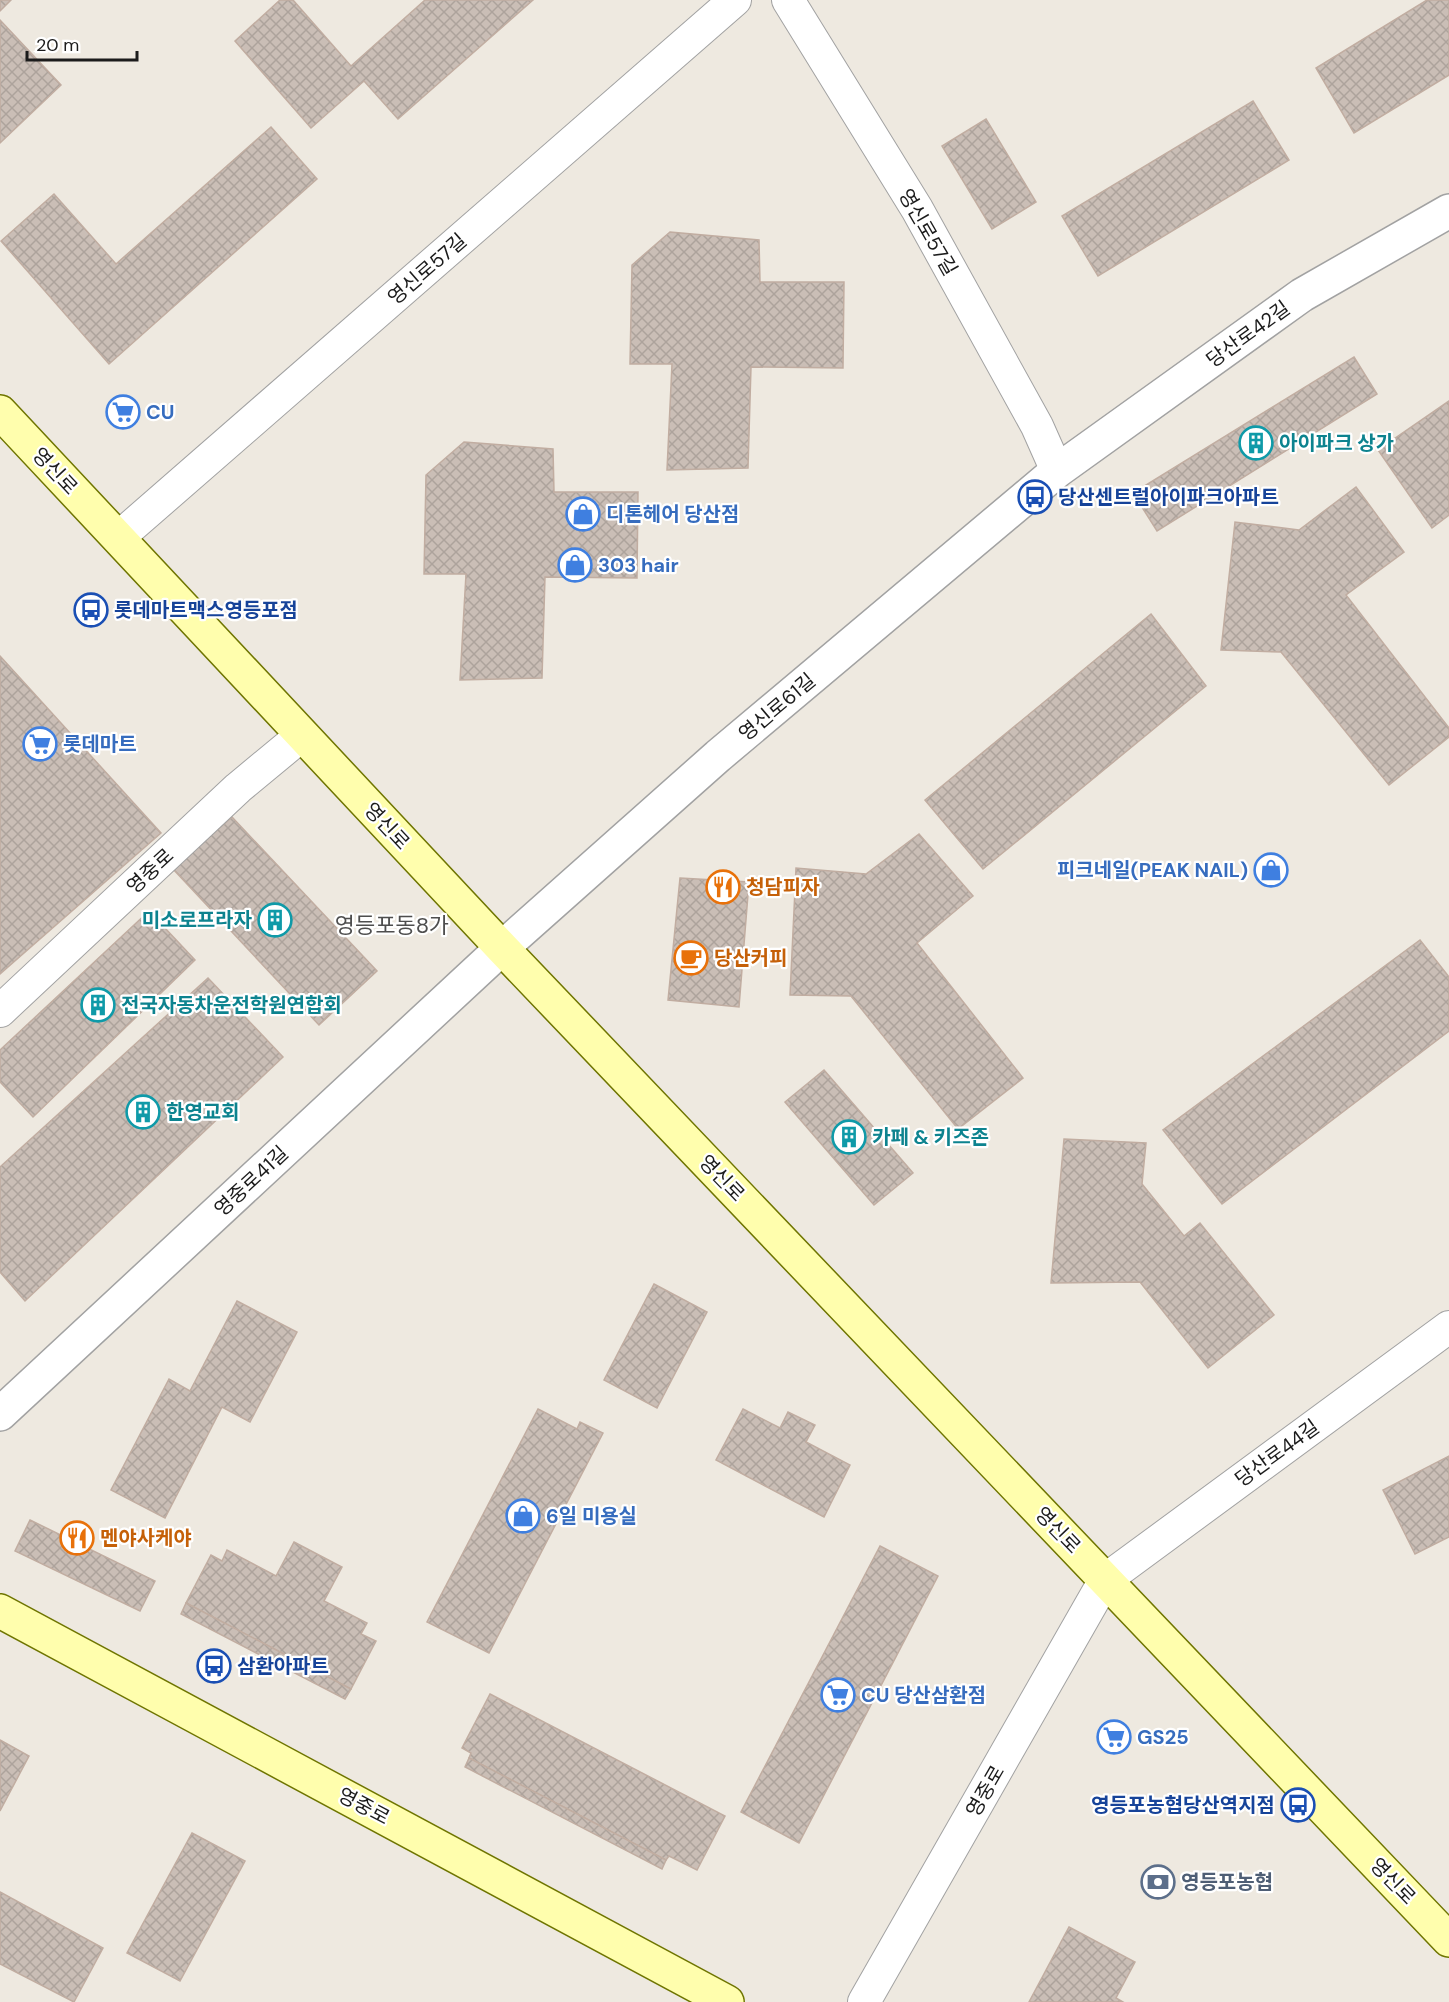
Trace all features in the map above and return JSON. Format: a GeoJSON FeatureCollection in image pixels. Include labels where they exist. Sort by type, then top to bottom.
{"type":"FeatureCollection","features":[{"type":"Feature","properties":{"kind":"main road","name":"영신로"},"geometry":{"type":"LineString","coordinates":[[0,412],[502,948],[1449,1940]]}},
{"type":"Feature","properties":{"kind":"main road","name":"영중로"},"geometry":{"type":"LineString","coordinates":[[0,1611],[725,2002]]}},
{"type":"Feature","properties":{"kind":"street","name":"영신로57길"},"geometry":{"type":"LineString","coordinates":[[118,538],[735,0]]}},
{"type":"Feature","properties":{"kind":"street","name":"영신로57길"},"geometry":{"type":"LineString","coordinates":[[788,0],[916,209],[1037,426],[1057,471]]}},
{"type":"Feature","properties":{"kind":"street","name":"당산로42길"},"geometry":{"type":"LineString","coordinates":[[1057,471],[1302,295],[1449,211]]}},
{"type":"Feature","properties":{"kind":"street","name":"영신로61길"},"geometry":{"type":"LineString","coordinates":[[502,948],[718,756],[1057,471]]}},
{"type":"Feature","properties":{"kind":"street","name":"영중로"},"geometry":{"type":"LineString","coordinates":[[0,1011],[238,788],[302,735]]}},
{"type":"Feature","properties":{"kind":"street","name":"영중로41길"},"geometry":{"type":"LineString","coordinates":[[0,1414],[502,948]]}},
{"type":"Feature","properties":{"kind":"street","name":"당산로44길"},"geometry":{"type":"LineString","coordinates":[[1105,1580],[1449,1327]]}},
{"type":"Feature","properties":{"kind":"street","name":"영중로"},"geometry":{"type":"LineString","coordinates":[[864,2002],[1105,1580]]}},
{"type":"Feature","properties":{"kind":"building"},"geometry":{"type":"Polygon","coordinates":[[[0,0],[11,0],[0,11],[0,0]]]}},
{"type":"Feature","properties":{"kind":"building"},"geometry":{"type":"Polygon","coordinates":[[[280,0],[293,0],[351,66],[425,0],[533,0],[398,119],[364,81],[311,128],[235,41],[280,0]]]}},
{"type":"Feature","properties":{"kind":"building"},"geometry":{"type":"Polygon","coordinates":[[[1427,0],[1449,0],[1449,75],[1354,133],[1316,68],[1427,0]]]}},
{"type":"Feature","properties":{"kind":"building"},"geometry":{"type":"Polygon","coordinates":[[[0,20],[61,85],[0,143],[0,20]]]}},
{"type":"Feature","properties":{"kind":"building"},"geometry":{"type":"Polygon","coordinates":[[[1253,101],[1289,160],[1098,276],[1062,216],[1253,101]]]}},
{"type":"Feature","properties":{"kind":"building"},"geometry":{"type":"Polygon","coordinates":[[[986,119],[1036,202],[992,229],[942,146],[986,119]]]}},
{"type":"Feature","properties":{"kind":"building"},"geometry":{"type":"Polygon","coordinates":[[[271,127],[317,179],[109,364],[1,241],[54,194],[116,264],[271,127]]]}},
{"type":"Feature","properties":{"kind":"building"},"geometry":{"type":"Polygon","coordinates":[[[670,232],[759,240],[760,282],[844,282],[843,368],[751,367],[748,468],[667,470],[672,364],[630,364],[632,265],[670,232]]]}},
{"type":"Feature","properties":{"kind":"building","name":"아이파크 상가"},"geometry":{"type":"Polygon","coordinates":[[[1354,357],[1377,394],[1157,531],[1133,493],[1354,357]]]}},
{"type":"Feature","properties":{"kind":"building"},"geometry":{"type":"Polygon","coordinates":[[[1449,401],[1449,515],[1432,528],[1378,450],[1449,401]]]}},
{"type":"Feature","properties":{"kind":"building"},"geometry":{"type":"Polygon","coordinates":[[[464,442],[553,449],[554,492],[638,492],[637,578],[545,577],[542,678],[460,680],[466,574],[424,574],[426,475],[464,442]]]}},
{"type":"Feature","properties":{"kind":"building"},"geometry":{"type":"Polygon","coordinates":[[[1356,487],[1404,552],[1346,595],[1449,728],[1449,737],[1389,785],[1281,652],[1221,650],[1235,522],[1299,530],[1356,487]]]}},
{"type":"Feature","properties":{"kind":"building"},"geometry":{"type":"Polygon","coordinates":[[[1151,614],[1206,686],[983,869],[925,800],[1151,614]]]}},
{"type":"Feature","properties":{"kind":"building","name":"롯데마트"},"geometry":{"type":"Polygon","coordinates":[[[0,656],[161,833],[0,974],[0,656]]]}},
{"type":"Feature","properties":{"kind":"building","name":"미소로프라자"},"geometry":{"type":"Polygon","coordinates":[[[232,817],[377,971],[319,1025],[173,869],[232,817]]]}},
{"type":"Feature","properties":{"kind":"building"},"geometry":{"type":"Polygon","coordinates":[[[919,834],[973,896],[917,943],[1023,1078],[958,1129],[851,996],[790,995],[796,868],[866,874],[919,834]]]}},
{"type":"Feature","properties":{"kind":"building"},"geometry":{"type":"Polygon","coordinates":[[[680,878],[749,882],[739,1007],[668,1000],[680,878]]]}},
{"type":"Feature","properties":{"kind":"building","name":"전국자동차운전학원연합회"},"geometry":{"type":"Polygon","coordinates":[[[149,911],[195,960],[33,1117],[0,1082],[0,1050],[149,911]]]}},
{"type":"Feature","properties":{"kind":"building"},"geometry":{"type":"Polygon","coordinates":[[[1420,940],[1449,977],[1449,1031],[1222,1204],[1163,1130],[1420,940]]]}},
{"type":"Feature","properties":{"kind":"building","name":"한영교회"},"geometry":{"type":"Polygon","coordinates":[[[208,978],[283,1057],[25,1301],[0,1272],[0,1167],[208,978]]]}},
{"type":"Feature","properties":{"kind":"building","name":"카페 & 키즈존"},"geometry":{"type":"Polygon","coordinates":[[[824,1070],[913,1173],[874,1205],[785,1102],[824,1070]]]}},
{"type":"Feature","properties":{"kind":"building"},"geometry":{"type":"Polygon","coordinates":[[[1064,1139],[1146,1143],[1142,1184],[1184,1236],[1200,1223],[1274,1315],[1208,1368],[1140,1282],[1051,1283],[1064,1139]]]}},
{"type":"Feature","properties":{"kind":"building"},"geometry":{"type":"Polygon","coordinates":[[[654,1284],[707,1312],[657,1408],[604,1380],[654,1284]]]}},
{"type":"Feature","properties":{"kind":"building"},"geometry":{"type":"Polygon","coordinates":[[[237,1301],[297,1332],[250,1422],[222,1407],[165,1518],[111,1490],[169,1379],[190,1391],[237,1301]]]}},
{"type":"Feature","properties":{"kind":"building"},"geometry":{"type":"Polygon","coordinates":[[[538,1409],[577,1429],[580,1422],[603,1433],[489,1653],[427,1622],[538,1409]]]}},
{"type":"Feature","properties":{"kind":"building"},"geometry":{"type":"Polygon","coordinates":[[[743,1409],[780,1428],[788,1412],[815,1425],[806,1442],[850,1465],[824,1517],[716,1460],[743,1409]]]}},
{"type":"Feature","properties":{"kind":"building"},"geometry":{"type":"Polygon","coordinates":[[[1449,1456],[1449,1537],[1415,1554],[1383,1490],[1449,1456]]]}},
{"type":"Feature","properties":{"kind":"building"},"geometry":{"type":"Polygon","coordinates":[[[30,1520],[155,1581],[140,1611],[15,1551],[30,1520]]]}},
{"type":"Feature","properties":{"kind":"building"},"geometry":{"type":"Polygon","coordinates":[[[294,1542],[342,1567],[324,1601],[367,1623],[361,1634],[376,1641],[351,1689],[186,1603],[211,1555],[222,1561],[227,1550],[276,1576],[294,1542]]]}},
{"type":"Feature","properties":{"kind":"building"},"geometry":{"type":"Polygon","coordinates":[[[880,1546],[938,1576],[799,1843],[741,1812],[880,1546]]]}},
{"type":"Feature","properties":{"kind":"building"},"geometry":{"type":"Polygon","coordinates":[[[186,1603],[351,1689],[345,1699],[181,1614],[186,1603]]]}},
{"type":"Feature","properties":{"kind":"building"},"geometry":{"type":"Polygon","coordinates":[[[490,1694],[725,1816],[697,1870],[669,1856],[666,1860],[469,1758],[471,1753],[462,1748],[490,1694]]]}},
{"type":"Feature","properties":{"kind":"building"},"geometry":{"type":"Polygon","coordinates":[[[0,1740],[29,1756],[0,1811],[0,1740]]]}},
{"type":"Feature","properties":{"kind":"building"},"geometry":{"type":"Polygon","coordinates":[[[469,1758],[666,1860],[662,1869],[465,1767],[469,1758]]]}},
{"type":"Feature","properties":{"kind":"building"},"geometry":{"type":"Polygon","coordinates":[[[192,1833],[245,1861],[180,1981],[127,1953],[192,1833]]]}},
{"type":"Feature","properties":{"kind":"building"},"geometry":{"type":"Polygon","coordinates":[[[0,1892],[103,1948],[74,2002],[0,1964],[0,1892]]]}},
{"type":"Feature","properties":{"kind":"building"},"geometry":{"type":"Polygon","coordinates":[[[1069,1927],[1135,1962],[1116,1998],[1123,2002],[1029,2002],[1069,1927]]]}},
{"type":"Feature","properties":{"kind":"place","name":"CU"},"geometry":{"type":"Point","coordinates":[123,412]}},
{"type":"Feature","properties":{"kind":"place","name":"아이파크 상가"},"geometry":{"type":"Point","coordinates":[1256,443]}},
{"type":"Feature","properties":{"kind":"place","name":"당산센트럴아이파크아파트"},"geometry":{"type":"Point","coordinates":[1035,497]}},
{"type":"Feature","properties":{"kind":"place","name":"디톤헤어 당산점"},"geometry":{"type":"Point","coordinates":[583,514]}},
{"type":"Feature","properties":{"kind":"place","name":"303 hair"},"geometry":{"type":"Point","coordinates":[575,565]}},
{"type":"Feature","properties":{"kind":"place","name":"롯데마트맥스영등포점"},"geometry":{"type":"Point","coordinates":[91,610]}},
{"type":"Feature","properties":{"kind":"place","name":"롯데마트"},"geometry":{"type":"Point","coordinates":[40,744]}},
{"type":"Feature","properties":{"kind":"place","name":"피크네일(PEAK NAIL)"},"geometry":{"type":"Point","coordinates":[1271,870]}},
{"type":"Feature","properties":{"kind":"place","name":"청담피자"},"geometry":{"type":"Point","coordinates":[723,887]}},
{"type":"Feature","properties":{"kind":"place","name":"미소로프라자"},"geometry":{"type":"Point","coordinates":[275,920]}},
{"type":"Feature","properties":{"kind":"place","name":"당산커피"},"geometry":{"type":"Point","coordinates":[691,958]}},
{"type":"Feature","properties":{"kind":"place","name":"전국자동차운전학원연합회"},"geometry":{"type":"Point","coordinates":[98,1005]}},
{"type":"Feature","properties":{"kind":"place","name":"한영교회"},"geometry":{"type":"Point","coordinates":[143,1112]}},
{"type":"Feature","properties":{"kind":"place","name":"카페 & 키즈존"},"geometry":{"type":"Point","coordinates":[849,1137]}},
{"type":"Feature","properties":{"kind":"place","name":"6일 미용실"},"geometry":{"type":"Point","coordinates":[523,1516]}},
{"type":"Feature","properties":{"kind":"place","name":"멘야사케야"},"geometry":{"type":"Point","coordinates":[77,1538]}},
{"type":"Feature","properties":{"kind":"place","name":"삼환아파트"},"geometry":{"type":"Point","coordinates":[214,1666]}},
{"type":"Feature","properties":{"kind":"place","name":"CU 당산삼환점"},"geometry":{"type":"Point","coordinates":[838,1695]}},
{"type":"Feature","properties":{"kind":"place","name":"GS25"},"geometry":{"type":"Point","coordinates":[1114,1737]}},
{"type":"Feature","properties":{"kind":"place","name":"영등포농협당산역지점"},"geometry":{"type":"Point","coordinates":[1298,1805]}},
{"type":"Feature","properties":{"kind":"place","name":"영등포농협"},"geometry":{"type":"Point","coordinates":[1158,1882]}},
{"type":"Feature","properties":{"kind":"district","name":"영등포동8가"},"geometry":{"type":"Point","coordinates":[392,925]}}]}
